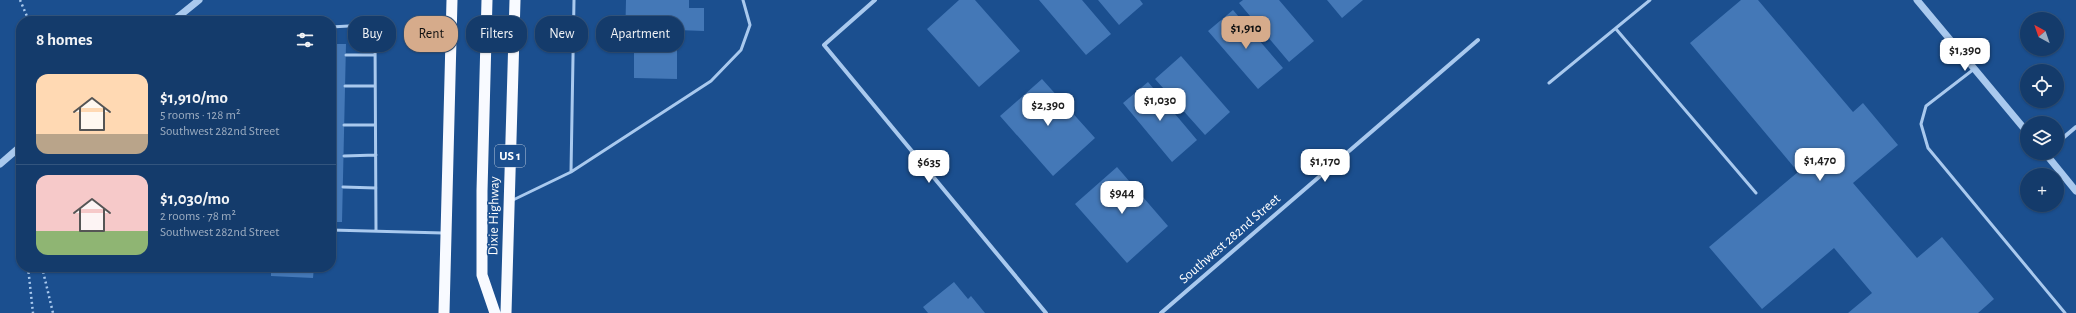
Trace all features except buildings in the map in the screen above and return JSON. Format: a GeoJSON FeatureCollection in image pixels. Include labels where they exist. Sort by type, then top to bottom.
{"type":"FeatureCollection","features":[{"type":"Feature","properties":{"kind":"highway"},"geometry":{"type":"LineString","coordinates":[[444,313],[452,0]]}},
{"type":"Feature","properties":{"kind":"highway"},"geometry":{"type":"LineString","coordinates":[[487,0],[482,191],[482,275],[494,313]]}},
{"type":"Feature","properties":{"kind":"highway","name":"Dixie Highway"},"geometry":{"type":"LineString","coordinates":[[506,313],[515,0]]}},
{"type":"Feature","properties":{"kind":"street"},"geometry":{"type":"LineString","coordinates":[[179,16],[199,0]]}},
{"type":"Feature","properties":{"kind":"street"},"geometry":{"type":"LineString","coordinates":[[875,0],[824,45],[1046,313]]}},
{"type":"Feature","properties":{"kind":"street"},"geometry":{"type":"LineString","coordinates":[[1917,0],[2020,124]]}},
{"type":"Feature","properties":{"kind":"street","name":"Southwest 282nd Street"},"geometry":{"type":"LineString","coordinates":[[1161,313],[1478,40]]}},
{"type":"Feature","properties":{"kind":"street"},"geometry":{"type":"LineString","coordinates":[[2064,137],[2076,127]]}},
{"type":"Feature","properties":{"kind":"street"},"geometry":{"type":"LineString","coordinates":[[0,164],[16,150]]}},
{"type":"Feature","properties":{"kind":"street"},"geometry":{"type":"LineString","coordinates":[[2051,160],[2076,190]]}},
{"type":"Feature","properties":{"kind":"lane"},"geometry":{"type":"LineString","coordinates":[[571,172],[574,0]]}},
{"type":"Feature","properties":{"kind":"lane"},"geometry":{"type":"LineString","coordinates":[[509,201],[571,172],[711,81],[741,50],[750,25],[743,0]]}},
{"type":"Feature","properties":{"kind":"lane"},"geometry":{"type":"LineString","coordinates":[[1549,83],[1650,0]]}},
{"type":"Feature","properties":{"kind":"lane"},"geometry":{"type":"LineString","coordinates":[[336,27],[366,25],[375,36],[376,231]]}},
{"type":"Feature","properties":{"kind":"lane"},"geometry":{"type":"LineString","coordinates":[[1616,29],[1756,193]]}},
{"type":"Feature","properties":{"kind":"lane"},"geometry":{"type":"LineString","coordinates":[[346,55],[375,54]]}},
{"type":"Feature","properties":{"kind":"lane"},"geometry":{"type":"LineString","coordinates":[[1974,68],[1926,106],[1921,124],[1928,148],[2064,313]]}},
{"type":"Feature","properties":{"kind":"lane"},"geometry":{"type":"LineString","coordinates":[[345,86],[375,86]]}},
{"type":"Feature","properties":{"kind":"lane"},"geometry":{"type":"LineString","coordinates":[[344,125],[375,125]]}},
{"type":"Feature","properties":{"kind":"lane"},"geometry":{"type":"LineString","coordinates":[[344,156],[376,155]]}},
{"type":"Feature","properties":{"kind":"lane"},"geometry":{"type":"LineString","coordinates":[[343,187],[376,188]]}},
{"type":"Feature","properties":{"kind":"lane"},"geometry":{"type":"LineString","coordinates":[[336,230],[446,233]]}},
{"type":"Feature","properties":{"kind":"path"},"geometry":{"type":"LineString","coordinates":[[20,0],[27,16]]}},
{"type":"Feature","properties":{"kind":"path"},"geometry":{"type":"LineString","coordinates":[[29,272],[33,313]]}},
{"type":"Feature","properties":{"kind":"path"},"geometry":{"type":"LineString","coordinates":[[43,272],[53,313]]}}]}
